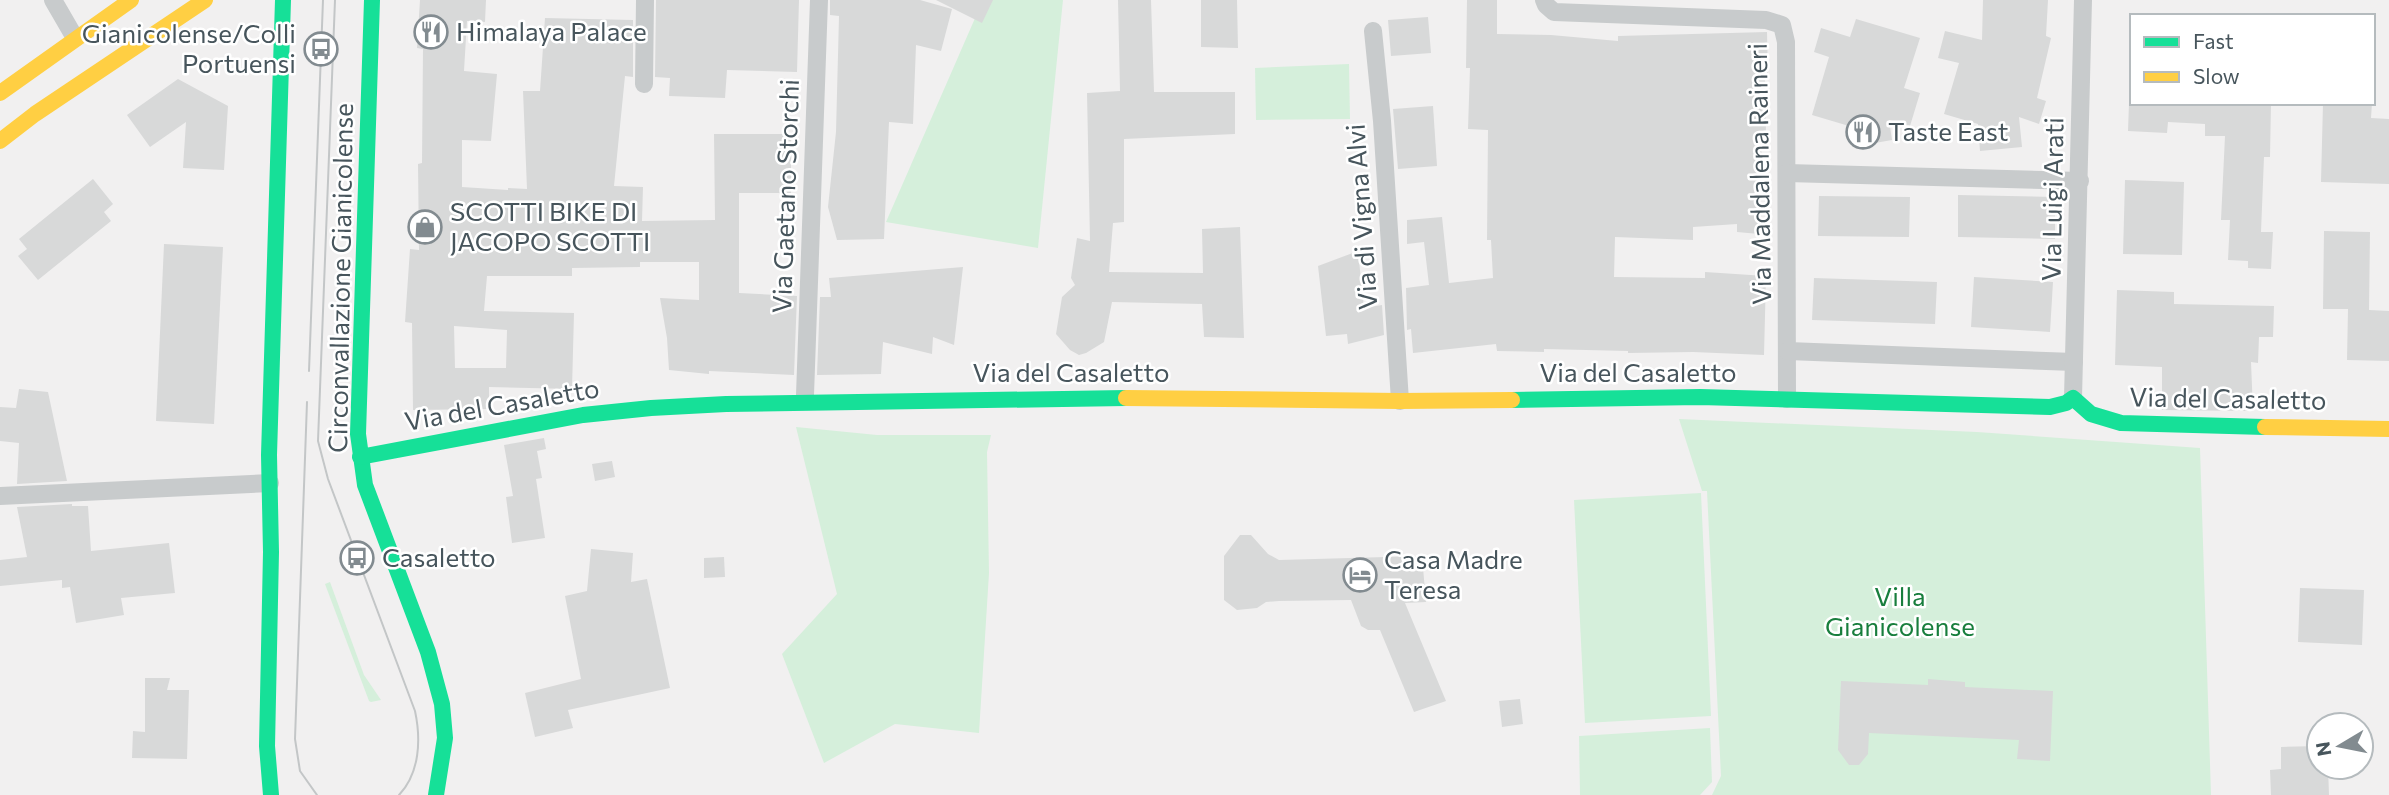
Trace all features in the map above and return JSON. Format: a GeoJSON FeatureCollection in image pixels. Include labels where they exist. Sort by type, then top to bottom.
{"type":"FeatureCollection","features":[{"type":"Feature","properties":{"kind":"street"},"geometry":{"type":"LineString","coordinates":[[53,0],[75,38]]}},
{"type":"Feature","properties":{"kind":"street"},"geometry":{"type":"LineString","coordinates":[[0,93],[131,0]]}},
{"type":"Feature","properties":{"kind":"street"},"geometry":{"type":"LineString","coordinates":[[0,141],[35,114],[205,0]]}},
{"type":"Feature","properties":{"kind":"street"},"geometry":{"type":"LineString","coordinates":[[272,790],[267,746],[270,482],[283,0]]}},
{"type":"Feature","properties":{"kind":"street","name":"Circonvallazione Gianicolense"},"geometry":{"type":"LineString","coordinates":[[372,0],[358,413],[360,457],[371,503],[428,652],[442,704],[445,738],[436,795]]}},
{"type":"Feature","properties":{"kind":"street"},"geometry":{"type":"LineString","coordinates":[[644,85],[645,0]]}},
{"type":"Feature","properties":{"kind":"street","name":"Via Gaetano Storchi"},"geometry":{"type":"LineString","coordinates":[[805,395],[819,0]]}},
{"type":"Feature","properties":{"kind":"street","name":"Via Maddalena Raineri"},"geometry":{"type":"LineString","coordinates":[[1544,0],[1554,12],[1766,20],[1782,26],[1786,42],[1787,399]]}},
{"type":"Feature","properties":{"kind":"street","name":"Via Luigi Arati"},"geometry":{"type":"LineString","coordinates":[[2073,398],[2083,0]]}},
{"type":"Feature","properties":{"kind":"street","name":"Via di Vigna Alvi"},"geometry":{"type":"LineString","coordinates":[[1373,30],[1401,401]]}},
{"type":"Feature","properties":{"kind":"street"},"geometry":{"type":"LineString","coordinates":[[1787,173],[2080,181]]}},
{"type":"Feature","properties":{"kind":"street"},"geometry":{"type":"LineString","coordinates":[[1787,351],[2074,362]]}},
{"type":"Feature","properties":{"kind":"street","name":"Via del Casaletto"},"geometry":{"type":"LineString","coordinates":[[360,457],[549,421],[651,408],[1080,397],[1401,401],[1700,397],[2050,407],[2066,403],[2073,398],[2088,414],[2099,419],[2130,424],[2389,429]]}},
{"type":"Feature","properties":{"kind":"street"},"geometry":{"type":"LineString","coordinates":[[0,496],[270,482]]}},
{"type":"Feature","properties":{"kind":"green space"},"geometry":{"type":"Polygon","coordinates":[[[983,0],[1063,0],[1038,248],[886,222],[983,0]]]}},
{"type":"Feature","properties":{"kind":"green space"},"geometry":{"type":"Polygon","coordinates":[[[1349,64],[1350,119],[1256,120],[1255,68],[1349,64]]]}},
{"type":"Feature","properties":{"kind":"green space","name":"Villa Gianicolense"},"geometry":{"type":"Polygon","coordinates":[[[1679,419],[1977,432],[2200,448],[2211,795],[1712,795],[1721,776],[1707,491],[1702,491],[1679,419]]]}},
{"type":"Feature","properties":{"kind":"green space"},"geometry":{"type":"Polygon","coordinates":[[[796,427],[877,435],[991,435],[987,452],[989,573],[979,733],[895,724],[824,763],[782,654],[837,594],[796,427]]]}},
{"type":"Feature","properties":{"kind":"green space"},"geometry":{"type":"Polygon","coordinates":[[[1701,493],[1711,716],[1585,723],[1574,500],[1701,493]]]}},
{"type":"Feature","properties":{"kind":"green space"},"geometry":{"type":"Polygon","coordinates":[[[330,582],[364,675],[381,700],[369,701],[325,584],[330,582]]]}},
{"type":"Feature","properties":{"kind":"green space"},"geometry":{"type":"Polygon","coordinates":[[[1710,728],[1712,782],[1700,795],[1580,795],[1579,736],[1710,728]]]}},
{"type":"Feature","properties":{"kind":"building"},"geometry":{"type":"Polygon","coordinates":[[[420,0],[486,0],[485,22],[467,21],[464,71],[497,74],[491,141],[462,140],[462,187],[527,189],[523,91],[540,91],[545,18],[633,20],[633,77],[625,76],[614,186],[643,187],[642,221],[715,220],[714,134],[791,134],[791,193],[739,193],[739,293],[797,296],[794,375],[709,371],[709,374],[669,370],[660,298],[699,300],[699,262],[640,262],[640,267],[572,268],[572,276],[487,276],[484,311],[574,313],[572,389],[489,387],[489,409],[413,410],[412,323],[405,322],[410,249],[419,250],[418,164],[422,163],[423,49],[417,48],[420,0]],[[454,326],[455,368],[506,368],[507,330],[454,326]]]}},
{"type":"Feature","properties":{"kind":"building"},"geometry":{"type":"Polygon","coordinates":[[[656,0],[799,0],[797,72],[727,70],[725,98],[669,96],[670,78],[655,77],[656,0]]]}},
{"type":"Feature","properties":{"kind":"building"},"geometry":{"type":"Polygon","coordinates":[[[830,0],[920,0],[952,9],[941,51],[916,45],[913,124],[889,122],[884,239],[837,240],[828,207],[836,132],[839,16],[830,15],[830,0]]]}},
{"type":"Feature","properties":{"kind":"building"},"geometry":{"type":"Polygon","coordinates":[[[936,0],[993,0],[982,23],[936,0]]]}},
{"type":"Feature","properties":{"kind":"building"},"geometry":{"type":"Polygon","coordinates":[[[1118,0],[1151,0],[1154,92],[1235,92],[1235,134],[1124,139],[1124,222],[1113,223],[1109,272],[1203,273],[1202,229],[1240,227],[1244,338],[1204,337],[1202,304],[1112,302],[1104,342],[1086,353],[1079,355],[1070,350],[1056,334],[1062,297],[1075,285],[1071,278],[1077,238],[1090,241],[1087,93],[1120,91],[1118,0]]]}},
{"type":"Feature","properties":{"kind":"building"},"geometry":{"type":"Polygon","coordinates":[[[1201,0],[1237,0],[1238,48],[1201,47],[1201,0]]]}},
{"type":"Feature","properties":{"kind":"building"},"geometry":{"type":"Polygon","coordinates":[[[1467,0],[1497,0],[1497,34],[1551,35],[1618,41],[1618,36],[1767,32],[1766,137],[1762,137],[1759,234],[1737,232],[1737,224],[1693,227],[1693,240],[1615,237],[1614,277],[1705,278],[1705,272],[1766,276],[1764,355],[1544,349],[1544,352],[1497,351],[1496,344],[1413,353],[1411,329],[1407,330],[1406,288],[1429,285],[1424,242],[1407,244],[1407,220],[1442,217],[1449,283],[1493,278],[1491,240],[1487,240],[1488,130],[1468,129],[1470,68],[1466,68],[1467,0]]]}},
{"type":"Feature","properties":{"kind":"building"},"geometry":{"type":"Polygon","coordinates":[[[1983,0],[2048,0],[2046,36],[2051,38],[2037,98],[2046,101],[2039,124],[2019,117],[2022,147],[1980,151],[1978,124],[1944,114],[1959,63],[1938,58],[1945,31],[1982,40],[1983,0]]]}},
{"type":"Feature","properties":{"kind":"building"},"geometry":{"type":"Polygon","coordinates":[[[1428,17],[1431,53],[1391,56],[1388,20],[1428,17]]]}},
{"type":"Feature","properties":{"kind":"building"},"geometry":{"type":"Polygon","coordinates":[[[1856,19],[1920,38],[1904,88],[1920,93],[1910,126],[1889,120],[1892,140],[1852,147],[1849,126],[1812,115],[1829,57],[1814,52],[1821,28],[1850,37],[1856,19]]]}},
{"type":"Feature","properties":{"kind":"building"},"geometry":{"type":"Polygon","coordinates":[[[178,79],[228,106],[224,170],[183,168],[186,122],[150,147],[127,115],[178,79]]]}},
{"type":"Feature","properties":{"kind":"building"},"geometry":{"type":"Polygon","coordinates":[[[2129,103],[2271,105],[2270,157],[2264,157],[2261,232],[2273,232],[2271,269],[2248,268],[2248,261],[2228,260],[2230,220],[2221,220],[2225,136],[2205,136],[2205,124],[2168,122],[2167,133],[2128,131],[2129,103]]]}},
{"type":"Feature","properties":{"kind":"building"},"geometry":{"type":"Polygon","coordinates":[[[2323,105],[2372,105],[2371,118],[2389,119],[2389,184],[2321,182],[2323,105]]]}},
{"type":"Feature","properties":{"kind":"building"},"geometry":{"type":"Polygon","coordinates":[[[1433,106],[1437,166],[1398,169],[1393,109],[1433,106]]]}},
{"type":"Feature","properties":{"kind":"building"},"geometry":{"type":"Polygon","coordinates":[[[93,179],[113,204],[104,212],[111,221],[38,280],[18,256],[27,249],[19,239],[93,179]]]}},
{"type":"Feature","properties":{"kind":"building"},"geometry":{"type":"Polygon","coordinates":[[[2125,180],[2184,182],[2182,255],[2123,254],[2125,180]]]}},
{"type":"Feature","properties":{"kind":"building"},"geometry":{"type":"Polygon","coordinates":[[[1958,195],[2055,197],[2055,239],[1958,237],[1958,195]]]}},
{"type":"Feature","properties":{"kind":"building"},"geometry":{"type":"Polygon","coordinates":[[[1819,196],[1910,197],[1909,237],[1818,236],[1819,196]]]}},
{"type":"Feature","properties":{"kind":"building"},"geometry":{"type":"Polygon","coordinates":[[[2324,231],[2370,232],[2369,310],[2389,311],[2389,361],[2347,360],[2348,309],[2323,309],[2324,231]]]}},
{"type":"Feature","properties":{"kind":"building"},"geometry":{"type":"Polygon","coordinates":[[[164,244],[223,247],[214,424],[156,421],[164,244]]]}},
{"type":"Feature","properties":{"kind":"building"},"geometry":{"type":"Polygon","coordinates":[[[1358,251],[1364,308],[1382,305],[1384,335],[1348,344],[1347,334],[1326,336],[1318,266],[1358,251]]]}},
{"type":"Feature","properties":{"kind":"building"},"geometry":{"type":"Polygon","coordinates":[[[963,267],[954,345],[933,337],[932,354],[883,342],[881,374],[817,375],[820,297],[831,297],[829,278],[963,267]]]}},
{"type":"Feature","properties":{"kind":"building"},"geometry":{"type":"Polygon","coordinates":[[[1974,277],[2053,282],[2050,332],[1971,327],[1974,277]]]}},
{"type":"Feature","properties":{"kind":"building"},"geometry":{"type":"Polygon","coordinates":[[[1814,278],[1937,282],[1935,324],[1812,320],[1814,278]]]}},
{"type":"Feature","properties":{"kind":"building"},"geometry":{"type":"Polygon","coordinates":[[[2117,290],[2174,292],[2174,304],[2274,306],[2273,337],[2259,337],[2258,363],[2251,362],[2253,411],[2162,410],[2162,367],[2115,365],[2117,290]]]}},
{"type":"Feature","properties":{"kind":"building"},"geometry":{"type":"Polygon","coordinates":[[[19,389],[48,392],[67,481],[17,484],[19,443],[0,441],[0,407],[16,408],[19,389]]]}},
{"type":"Feature","properties":{"kind":"building"},"geometry":{"type":"Polygon","coordinates":[[[544,438],[546,449],[537,451],[542,478],[536,479],[545,538],[512,543],[506,497],[513,496],[504,445],[544,438]]]}},
{"type":"Feature","properties":{"kind":"building"},"geometry":{"type":"Polygon","coordinates":[[[612,461],[615,477],[595,481],[592,464],[612,461]]]}},
{"type":"Feature","properties":{"kind":"building"},"geometry":{"type":"Polygon","coordinates":[[[72,504],[88,506],[91,551],[169,543],[175,593],[121,598],[124,615],[76,623],[70,587],[62,588],[62,580],[0,586],[0,560],[27,557],[17,507],[72,504]]]}},
{"type":"Feature","properties":{"kind":"building"},"geometry":{"type":"Polygon","coordinates":[[[1240,535],[1251,535],[1268,554],[1279,560],[1422,556],[1426,602],[1405,603],[1446,701],[1414,712],[1380,630],[1368,630],[1361,626],[1351,600],[1266,602],[1257,608],[1237,610],[1224,600],[1224,556],[1240,535]]]}},
{"type":"Feature","properties":{"kind":"building"},"geometry":{"type":"Polygon","coordinates":[[[591,549],[633,553],[631,582],[647,579],[670,688],[568,710],[573,728],[535,737],[525,693],[581,679],[565,596],[587,591],[591,549]]]}},
{"type":"Feature","properties":{"kind":"building"},"geometry":{"type":"Polygon","coordinates":[[[724,557],[725,577],[704,578],[704,558],[724,557]]]}},
{"type":"Feature","properties":{"kind":"building"},"geometry":{"type":"Polygon","coordinates":[[[2300,588],[2364,590],[2362,645],[2298,642],[2300,588]]]}},
{"type":"Feature","properties":{"kind":"building"},"geometry":{"type":"Polygon","coordinates":[[[145,678],[170,678],[167,690],[189,690],[187,759],[132,758],[133,731],[145,732],[145,678]]]}},
{"type":"Feature","properties":{"kind":"building"},"geometry":{"type":"Polygon","coordinates":[[[1928,679],[1965,682],[1965,687],[2053,691],[2050,761],[2017,759],[2019,740],[1869,733],[1868,754],[1859,765],[1849,765],[1838,750],[1841,681],[1928,685],[1928,679]]]}},
{"type":"Feature","properties":{"kind":"building"},"geometry":{"type":"Polygon","coordinates":[[[1520,699],[1523,724],[1502,727],[1499,701],[1520,699]]]}},
{"type":"Feature","properties":{"kind":"building"},"geometry":{"type":"Polygon","coordinates":[[[2305,746],[2305,781],[2328,781],[2329,795],[2271,795],[2270,770],[2281,769],[2281,747],[2305,746]]]}},
{"type":"Feature","properties":{"kind":"tram line"},"geometry":{"type":"LineString","coordinates":[[309,371],[323,0]]}},
{"type":"Feature","properties":{"kind":"tram line"},"geometry":{"type":"LineString","coordinates":[[335,0],[318,441],[328,479],[415,711],[418,733],[415,766],[399,795]]}},
{"type":"Feature","properties":{"kind":"tram line"},"geometry":{"type":"LineString","coordinates":[[307,402],[295,739],[300,771],[317,795]]}},
{"type":"Feature","properties":{"kind":"traffic: fast"},"geometry":{"type":"LineString","coordinates":[[271,795],[267,746],[271,552],[269,455],[283,0]]}},
{"type":"Feature","properties":{"kind":"traffic: fast"},"geometry":{"type":"LineString","coordinates":[[372,0],[358,434],[365,485],[428,652],[442,704],[445,738],[436,795]]}},
{"type":"Feature","properties":{"kind":"traffic: fast"},"geometry":{"type":"LineString","coordinates":[[1512,400],[1700,397],[2050,407],[2066,403],[2073,398],[2091,414],[2121,423],[2265,427]]}},
{"type":"Feature","properties":{"kind":"traffic: fast"},"geometry":{"type":"LineString","coordinates":[[360,457],[583,415],[651,408],[726,404],[1126,398]]}},
{"type":"Feature","properties":{"kind":"traffic: slow"},"geometry":{"type":"LineString","coordinates":[[0,93],[131,0]]}},
{"type":"Feature","properties":{"kind":"traffic: slow"},"geometry":{"type":"LineString","coordinates":[[0,141],[35,114],[205,0]]}},
{"type":"Feature","properties":{"kind":"traffic: slow"},"geometry":{"type":"LineString","coordinates":[[1126,398],[1512,400]]}},
{"type":"Feature","properties":{"kind":"traffic: slow"},"geometry":{"type":"LineString","coordinates":[[2265,427],[2389,429]]}},
{"type":"Feature","properties":{"kind":"place","name":"Himalaya Palace"},"geometry":{"type":"Point","coordinates":[431,32]}},
{"type":"Feature","properties":{"kind":"place","name":"Gianicolense/Colli Portuensi"},"geometry":{"type":"Point","coordinates":[321,49]}},
{"type":"Feature","properties":{"kind":"place","name":"Taste East"},"geometry":{"type":"Point","coordinates":[1863,132]}},
{"type":"Feature","properties":{"kind":"place","name":"SCOTTI BIKE DI JACOPO SCOTTI"},"geometry":{"type":"Point","coordinates":[425,227]}},
{"type":"Feature","properties":{"kind":"place","name":"Casaletto"},"geometry":{"type":"Point","coordinates":[357,558]}},
{"type":"Feature","properties":{"kind":"place","name":"Casa Madre Teresa"},"geometry":{"type":"Point","coordinates":[1360,575]}}]}
